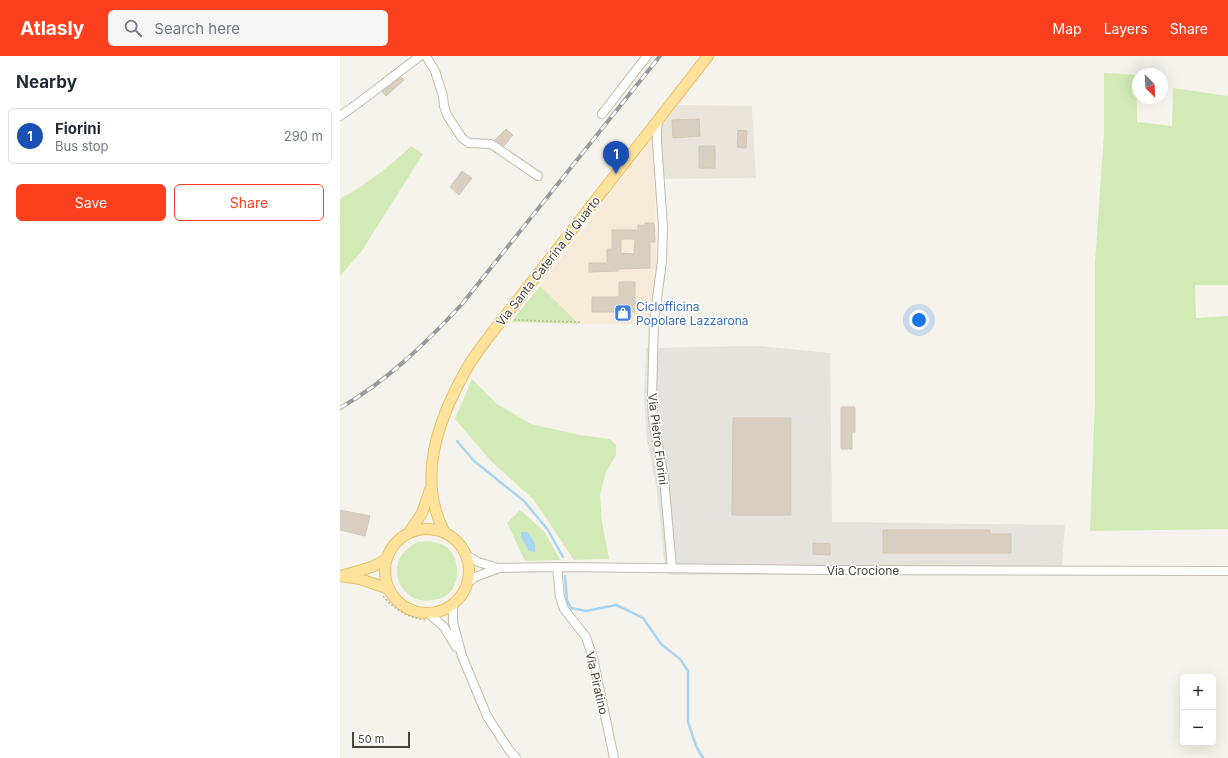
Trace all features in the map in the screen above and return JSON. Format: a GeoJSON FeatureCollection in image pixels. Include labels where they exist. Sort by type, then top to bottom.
{"type":"FeatureCollection","features":[{"type":"Feature","properties":{"kind":"main road","name":"Via Santa Caterina di Quarto"},"geometry":{"type":"LineString","coordinates":[[445,533],[438,520],[434,507],[431,486],[434,446],[446,409],[466,370],[502,320],[708,56]]}},
{"type":"Feature","properties":{"kind":"main road","name":"Via Santa Caterina di Quarto"},"geometry":{"type":"LineString","coordinates":[[408,534],[422,513],[431,486]]}},
{"type":"Feature","properties":{"kind":"main road"},"geometry":{"type":"LineString","coordinates":[[340,576],[366,580],[396,599],[405,607],[429,617],[453,605],[462,595],[468,583],[470,569],[466,555],[458,542],[445,533],[426,529],[408,534],[395,544],[387,559],[385,592]]}},
{"type":"Feature","properties":{"kind":"main road"},"geometry":{"type":"LineString","coordinates":[[340,576],[372,567],[387,559]]}},
{"type":"Feature","properties":{"kind":"street"},"geometry":{"type":"LineString","coordinates":[[340,116],[420,56]]}},
{"type":"Feature","properties":{"kind":"street"},"geometry":{"type":"LineString","coordinates":[[426,56],[435,71],[447,115],[462,138],[469,143],[491,144],[538,176]]}},
{"type":"Feature","properties":{"kind":"street"},"geometry":{"type":"LineString","coordinates":[[602,114],[648,56]]}},
{"type":"Feature","properties":{"kind":"street","name":"Via Pietro Fiorini"},"geometry":{"type":"LineString","coordinates":[[659,118],[657,142],[663,227],[662,261],[654,321],[652,398],[653,419],[664,478],[672,568]]}},
{"type":"Feature","properties":{"kind":"street","name":"Via Crocione"},"geometry":{"type":"LineString","coordinates":[[466,555],[478,562],[498,568],[557,567],[828,570],[1228,571]]}},
{"type":"Feature","properties":{"kind":"street","name":"Via Piratino"},"geometry":{"type":"LineString","coordinates":[[557,567],[560,597],[564,609],[586,637],[593,658],[614,758]]}},
{"type":"Feature","properties":{"kind":"street","name":"Via Crocione"},"geometry":{"type":"LineString","coordinates":[[468,583],[475,577],[498,568]]}},
{"type":"Feature","properties":{"kind":"street"},"geometry":{"type":"LineString","coordinates":[[453,605],[453,622],[462,656],[487,716],[509,750],[516,758]]}},
{"type":"Feature","properties":{"kind":"street"},"geometry":{"type":"LineString","coordinates":[[429,617],[444,627],[462,656]]}},
{"type":"Feature","properties":{"kind":"path"},"geometry":{"type":"LineString","coordinates":[[502,320],[580,322]]}},
{"type":"Feature","properties":{"kind":"path"},"geometry":{"type":"LineString","coordinates":[[385,592],[397,610],[405,615],[429,617]]}},
{"type":"Feature","properties":{"kind":"shaded area"},"geometry":{"type":"Polygon","coordinates":[[[678,105],[752,106],[756,178],[654,179],[651,140],[678,105]]]}},
{"type":"Feature","properties":{"kind":"shaded area"},"geometry":{"type":"Polygon","coordinates":[[[651,140],[654,164],[657,270],[649,324],[579,324],[540,286],[651,140]]]}},
{"type":"Feature","properties":{"kind":"shaded area"},"geometry":{"type":"Polygon","coordinates":[[[759,346],[830,353],[832,522],[1065,525],[1061,575],[669,575],[664,562],[656,485],[647,441],[644,399],[646,348],[759,346]]]}},
{"type":"Feature","properties":{"kind":"green space"},"geometry":{"type":"Polygon","coordinates":[[[1104,73],[1132,75],[1132,104],[1137,104],[1137,122],[1172,126],[1173,88],[1228,96],[1228,285],[1195,285],[1196,318],[1228,316],[1228,529],[1090,531],[1095,400],[1095,263],[1104,133],[1104,73]]]}},
{"type":"Feature","properties":{"kind":"green space"},"geometry":{"type":"Polygon","coordinates":[[[411,146],[423,154],[361,252],[340,276],[340,199],[377,175],[411,146]]]}},
{"type":"Feature","properties":{"kind":"green space"},"geometry":{"type":"Polygon","coordinates":[[[540,286],[579,324],[511,322],[540,286]]]}},
{"type":"Feature","properties":{"kind":"green space"},"geometry":{"type":"Polygon","coordinates":[[[472,379],[497,404],[531,424],[580,435],[610,439],[616,445],[616,455],[605,474],[600,495],[602,522],[609,559],[574,560],[534,500],[491,461],[455,419],[472,379]]]}},
{"type":"Feature","properties":{"kind":"green space"},"geometry":{"type":"Polygon","coordinates":[[[520,510],[544,531],[560,560],[525,561],[507,523],[520,510]]]}},
{"type":"Feature","properties":{"kind":"green space"},"geometry":{"type":"Polygon","coordinates":[[[430,541],[443,545],[450,550],[456,561],[457,575],[454,587],[450,592],[442,598],[436,600],[423,601],[413,597],[405,591],[397,574],[398,564],[402,555],[415,543],[430,541]]]}},
{"type":"Feature","properties":{"kind":"water"},"geometry":{"type":"Polygon","coordinates":[[[521,532],[527,532],[534,541],[535,552],[529,551],[521,537],[521,532]]]}},
{"type":"Feature","properties":{"kind":"building"},"geometry":{"type":"Polygon","coordinates":[[[401,77],[404,80],[386,96],[382,92],[401,77]]]}},
{"type":"Feature","properties":{"kind":"building"},"geometry":{"type":"Polygon","coordinates":[[[699,119],[700,136],[673,138],[672,120],[699,119]]]}},
{"type":"Feature","properties":{"kind":"building"},"geometry":{"type":"Polygon","coordinates":[[[506,129],[513,135],[504,146],[495,140],[506,129]]]}},
{"type":"Feature","properties":{"kind":"building"},"geometry":{"type":"Polygon","coordinates":[[[738,130],[747,131],[746,148],[737,147],[738,130]]]}},
{"type":"Feature","properties":{"kind":"building"},"geometry":{"type":"Polygon","coordinates":[[[699,146],[715,146],[715,168],[699,168],[699,146]]]}},
{"type":"Feature","properties":{"kind":"building"},"geometry":{"type":"Polygon","coordinates":[[[462,171],[472,178],[459,195],[450,187],[462,171]]]}},
{"type":"Feature","properties":{"kind":"building"},"geometry":{"type":"Polygon","coordinates":[[[645,223],[654,223],[655,242],[650,242],[650,268],[589,272],[589,263],[607,263],[607,249],[612,249],[612,230],[638,230],[638,225],[645,225],[645,223]],[[621,239],[621,253],[634,254],[635,239],[621,239]]]}},
{"type":"Feature","properties":{"kind":"building"},"geometry":{"type":"Polygon","coordinates":[[[619,282],[635,282],[635,312],[592,312],[592,297],[619,297],[619,282]]]}},
{"type":"Feature","properties":{"kind":"building"},"geometry":{"type":"Polygon","coordinates":[[[841,407],[855,407],[855,432],[852,432],[852,449],[841,449],[841,407]]]}},
{"type":"Feature","properties":{"kind":"building"},"geometry":{"type":"Polygon","coordinates":[[[733,418],[791,418],[791,515],[732,515],[733,418]]]}},
{"type":"Feature","properties":{"kind":"building"},"geometry":{"type":"Polygon","coordinates":[[[340,510],[370,516],[365,536],[340,530],[340,510]]]}},
{"type":"Feature","properties":{"kind":"building"},"geometry":{"type":"Polygon","coordinates":[[[883,530],[990,530],[990,534],[1011,534],[1011,553],[883,553],[883,530]]]}},
{"type":"Feature","properties":{"kind":"building"},"geometry":{"type":"Polygon","coordinates":[[[813,543],[830,544],[830,555],[813,554],[813,543]]]}},
{"type":"Feature","properties":{"kind":"waterway"},"geometry":{"type":"LineString","coordinates":[[457,441],[474,461],[524,501],[548,530],[563,557]]}},
{"type":"Feature","properties":{"kind":"waterway"},"geometry":{"type":"LineString","coordinates":[[565,576],[567,600],[571,608],[586,611],[616,605],[631,612],[643,618],[661,644],[680,659],[688,671],[688,722],[696,746],[703,758]]}},
{"type":"Feature","properties":{"kind":"railway"},"geometry":{"type":"LineString","coordinates":[[340,408],[390,374],[420,347],[462,304],[660,56]]}},
{"type":"Feature","properties":{"kind":"place","name":"Fiorini"},"geometry":{"type":"Point","coordinates":[616,174]}},
{"type":"Feature","properties":{"kind":"place","name":"Ciclofficina Popolare Lazzarona"},"geometry":{"type":"Point","coordinates":[623,313]}}]}
